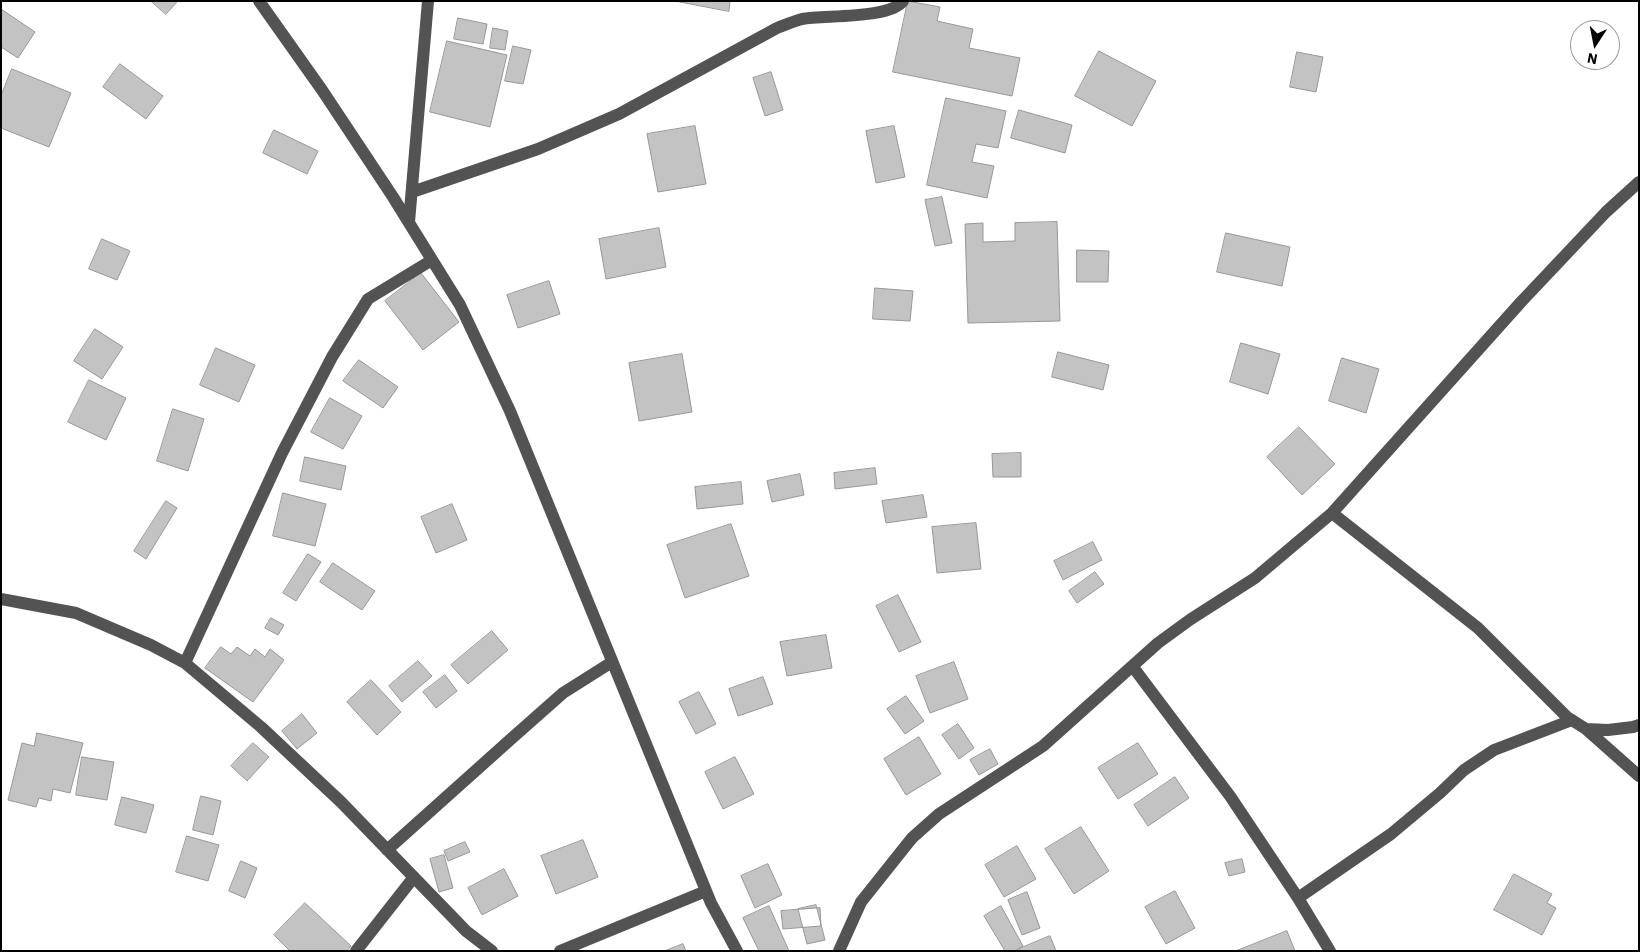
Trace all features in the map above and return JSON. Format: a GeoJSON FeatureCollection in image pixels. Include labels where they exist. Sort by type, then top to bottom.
{"type":"FeatureCollection","features":[{"type":"Feature","properties":{"kind":"street"},"geometry":{"type":"LineString","coordinates":[[259,1],[322,90],[410,222],[460,305],[510,411],[706,891],[737,951]]}},
{"type":"Feature","properties":{"kind":"street"},"geometry":{"type":"LineString","coordinates":[[410,222],[428,1]]}},
{"type":"Feature","properties":{"kind":"street"},"geometry":{"type":"LineString","coordinates":[[412,192],[538,149],[619,114],[777,28],[801,19],[880,13],[895,8],[903,1]]}},
{"type":"Feature","properties":{"kind":"street"},"geometry":{"type":"LineString","coordinates":[[840,951],[861,902],[912,838],[939,814],[1043,746],[1158,643],[1191,619],[1255,578],[1332,513],[1520,302],[1606,212],[1639,182]]}},
{"type":"Feature","properties":{"kind":"street"},"geometry":{"type":"LineString","coordinates":[[185,663],[282,453],[332,357],[368,298],[432,260]]}},
{"type":"Feature","properties":{"kind":"street"},"geometry":{"type":"LineString","coordinates":[[1332,513],[1478,628],[1567,717],[1586,729],[1639,776]]}},
{"type":"Feature","properties":{"kind":"street"},"geometry":{"type":"LineString","coordinates":[[1,599],[76,612],[151,645],[185,663],[261,727],[341,802],[466,931],[492,951]]}},
{"type":"Feature","properties":{"kind":"street"},"geometry":{"type":"LineString","coordinates":[[388,850],[563,693],[612,662]]}},
{"type":"Feature","properties":{"kind":"street"},"geometry":{"type":"LineString","coordinates":[[1133,667],[1230,796],[1298,898],[1330,951]]}},
{"type":"Feature","properties":{"kind":"street"},"geometry":{"type":"LineString","coordinates":[[1298,898],[1391,834],[1464,770],[1494,750],[1572,720]]}},
{"type":"Feature","properties":{"kind":"street"},"geometry":{"type":"LineString","coordinates":[[1586,729],[1608,730],[1639,725]]}},
{"type":"Feature","properties":{"kind":"street"},"geometry":{"type":"LineString","coordinates":[[356,951],[414,877]]}},
{"type":"Feature","properties":{"kind":"street"},"geometry":{"type":"LineString","coordinates":[[560,951],[706,891]]}},
{"type":"Feature","properties":{"kind":"building"},"geometry":{"type":"Polygon","coordinates":[[[151,1],[178,1],[166,14],[151,1]]]}},
{"type":"Feature","properties":{"kind":"building"},"geometry":{"type":"Polygon","coordinates":[[[675,1],[730,1],[729,11],[675,1]]]}},
{"type":"Feature","properties":{"kind":"building"},"geometry":{"type":"Polygon","coordinates":[[[908,1],[940,7],[937,21],[973,29],[969,48],[1020,58],[1012,96],[893,72],[908,1]]]}},
{"type":"Feature","properties":{"kind":"building"},"geometry":{"type":"Polygon","coordinates":[[[1,9],[35,32],[18,58],[1,47],[1,9]]]}},
{"type":"Feature","properties":{"kind":"building"},"geometry":{"type":"Polygon","coordinates":[[[458,18],[487,24],[483,44],[454,39],[458,18]]]}},
{"type":"Feature","properties":{"kind":"building"},"geometry":{"type":"Polygon","coordinates":[[[493,28],[508,31],[505,50],[490,48],[493,28]]]}},
{"type":"Feature","properties":{"kind":"building"},"geometry":{"type":"Polygon","coordinates":[[[447,41],[507,55],[490,127],[430,112],[447,41]]]}},
{"type":"Feature","properties":{"kind":"building"},"geometry":{"type":"Polygon","coordinates":[[[513,46],[531,50],[523,84],[505,81],[513,46]]]}},
{"type":"Feature","properties":{"kind":"building"},"geometry":{"type":"Polygon","coordinates":[[[1099,51],[1156,81],[1132,126],[1075,96],[1099,51]]]}},
{"type":"Feature","properties":{"kind":"building"},"geometry":{"type":"Polygon","coordinates":[[[1297,52],[1323,57],[1316,92],[1290,87],[1297,52]]]}},
{"type":"Feature","properties":{"kind":"building"},"geometry":{"type":"Polygon","coordinates":[[[120,64],[163,96],[146,119],[103,87],[120,64]]]}},
{"type":"Feature","properties":{"kind":"building"},"geometry":{"type":"Polygon","coordinates":[[[12,69],[71,93],[49,147],[1,128],[1,96],[12,69]]]}},
{"type":"Feature","properties":{"kind":"building"},"geometry":{"type":"Polygon","coordinates":[[[771,72],[783,110],[765,116],[753,78],[771,72]]]}},
{"type":"Feature","properties":{"kind":"building"},"geometry":{"type":"Polygon","coordinates":[[[946,98],[1006,111],[998,148],[976,144],[972,162],[994,166],[987,198],[927,185],[946,98]]]}},
{"type":"Feature","properties":{"kind":"building"},"geometry":{"type":"Polygon","coordinates":[[[1019,110],[1072,125],[1065,153],[1011,138],[1019,110]]]}},
{"type":"Feature","properties":{"kind":"building"},"geometry":{"type":"Polygon","coordinates":[[[695,126],[706,184],[658,192],[647,134],[695,126]]]}},
{"type":"Feature","properties":{"kind":"building"},"geometry":{"type":"Polygon","coordinates":[[[894,126],[905,177],[876,183],[866,131],[894,126]]]}},
{"type":"Feature","properties":{"kind":"building"},"geometry":{"type":"Polygon","coordinates":[[[274,130],[318,151],[307,174],[263,153],[274,130]]]}},
{"type":"Feature","properties":{"kind":"building"},"geometry":{"type":"Polygon","coordinates":[[[942,197],[952,243],[935,246],[925,200],[942,197]]]}},
{"type":"Feature","properties":{"kind":"building"},"geometry":{"type":"Polygon","coordinates":[[[1057,222],[1060,321],[968,323],[965,224],[983,223],[983,242],[1015,241],[1015,223],[1057,222]]]}},
{"type":"Feature","properties":{"kind":"building"},"geometry":{"type":"Polygon","coordinates":[[[659,228],[666,267],[606,279],[599,239],[659,228]]]}},
{"type":"Feature","properties":{"kind":"building"},"geometry":{"type":"Polygon","coordinates":[[[1226,233],[1290,247],[1282,286],[1217,272],[1226,233]]]}},
{"type":"Feature","properties":{"kind":"building"},"geometry":{"type":"Polygon","coordinates":[[[102,239],[130,251],[117,280],[89,269],[102,239]]]}},
{"type":"Feature","properties":{"kind":"building"},"geometry":{"type":"Polygon","coordinates":[[[1077,250],[1109,251],[1108,282],[1077,282],[1077,250]]]}},
{"type":"Feature","properties":{"kind":"building"},"geometry":{"type":"Polygon","coordinates":[[[421,273],[459,322],[423,350],[385,301],[421,273]]]}},
{"type":"Feature","properties":{"kind":"building"},"geometry":{"type":"Polygon","coordinates":[[[549,281],[560,314],[518,328],[507,295],[549,281]]]}},
{"type":"Feature","properties":{"kind":"building"},"geometry":{"type":"Polygon","coordinates":[[[875,288],[913,291],[910,321],[873,319],[875,288]]]}},
{"type":"Feature","properties":{"kind":"building"},"geometry":{"type":"Polygon","coordinates":[[[95,329],[123,347],[102,379],[74,361],[95,329]]]}},
{"type":"Feature","properties":{"kind":"building"},"geometry":{"type":"Polygon","coordinates":[[[1241,343],[1280,354],[1268,394],[1230,382],[1241,343]]]}},
{"type":"Feature","properties":{"kind":"building"},"geometry":{"type":"Polygon","coordinates":[[[216,348],[255,365],[239,402],[200,385],[216,348]]]}},
{"type":"Feature","properties":{"kind":"building"},"geometry":{"type":"Polygon","coordinates":[[[1058,352],[1109,365],[1103,390],[1052,377],[1058,352]]]}},
{"type":"Feature","properties":{"kind":"building"},"geometry":{"type":"Polygon","coordinates":[[[682,354],[692,412],[639,421],[629,363],[682,354]]]}},
{"type":"Feature","properties":{"kind":"building"},"geometry":{"type":"Polygon","coordinates":[[[1342,358],[1379,369],[1366,413],[1329,401],[1342,358]]]}},
{"type":"Feature","properties":{"kind":"building"},"geometry":{"type":"Polygon","coordinates":[[[359,360],[398,387],[383,408],[343,381],[359,360]]]}},
{"type":"Feature","properties":{"kind":"building"},"geometry":{"type":"Polygon","coordinates":[[[89,380],[126,398],[106,440],[68,422],[89,380]]]}},
{"type":"Feature","properties":{"kind":"building"},"geometry":{"type":"Polygon","coordinates":[[[330,398],[362,416],[343,449],[311,432],[330,398]]]}},
{"type":"Feature","properties":{"kind":"building"},"geometry":{"type":"Polygon","coordinates":[[[173,409],[204,419],[188,471],[157,461],[173,409]]]}},
{"type":"Feature","properties":{"kind":"building"},"geometry":{"type":"Polygon","coordinates":[[[1299,427],[1335,464],[1302,495],[1267,457],[1299,427]]]}},
{"type":"Feature","properties":{"kind":"building"},"geometry":{"type":"Polygon","coordinates":[[[1021,453],[1021,477],[993,477],[992,454],[1021,453]]]}},
{"type":"Feature","properties":{"kind":"building"},"geometry":{"type":"Polygon","coordinates":[[[305,457],[346,466],[341,490],[300,481],[305,457]]]}},
{"type":"Feature","properties":{"kind":"building"},"geometry":{"type":"Polygon","coordinates":[[[875,468],[877,484],[835,489],[834,473],[875,468]]]}},
{"type":"Feature","properties":{"kind":"building"},"geometry":{"type":"Polygon","coordinates":[[[800,474],[804,495],[772,502],[767,481],[800,474]]]}},
{"type":"Feature","properties":{"kind":"building"},"geometry":{"type":"Polygon","coordinates":[[[741,482],[743,504],[697,509],[695,487],[741,482]]]}},
{"type":"Feature","properties":{"kind":"building"},"geometry":{"type":"Polygon","coordinates":[[[283,493],[326,504],[315,546],[273,536],[283,493]]]}},
{"type":"Feature","properties":{"kind":"building"},"geometry":{"type":"Polygon","coordinates":[[[923,495],[927,517],[886,523],[882,501],[923,495]]]}},
{"type":"Feature","properties":{"kind":"building"},"geometry":{"type":"Polygon","coordinates":[[[166,501],[177,508],[146,559],[134,551],[166,501]]]}},
{"type":"Feature","properties":{"kind":"building"},"geometry":{"type":"Polygon","coordinates":[[[452,504],[467,540],[436,553],[421,517],[452,504]]]}},
{"type":"Feature","properties":{"kind":"building"},"geometry":{"type":"Polygon","coordinates":[[[976,523],[981,569],[937,573],[932,527],[976,523]]]}},
{"type":"Feature","properties":{"kind":"building"},"geometry":{"type":"Polygon","coordinates":[[[731,524],[749,576],[685,598],[667,545],[731,524]]]}},
{"type":"Feature","properties":{"kind":"building"},"geometry":{"type":"Polygon","coordinates":[[[1093,542],[1102,560],[1063,580],[1054,561],[1093,542]]]}},
{"type":"Feature","properties":{"kind":"building"},"geometry":{"type":"Polygon","coordinates":[[[308,554],[321,562],[296,601],[283,593],[308,554]]]}},
{"type":"Feature","properties":{"kind":"building"},"geometry":{"type":"Polygon","coordinates":[[[333,563],[375,591],[362,610],[320,582],[333,563]]]}},
{"type":"Feature","properties":{"kind":"building"},"geometry":{"type":"Polygon","coordinates":[[[1095,572],[1104,584],[1077,603],[1069,591],[1095,572]]]}},
{"type":"Feature","properties":{"kind":"building"},"geometry":{"type":"Polygon","coordinates":[[[898,595],[921,642],[899,652],[876,606],[898,595]]]}},
{"type":"Feature","properties":{"kind":"building"},"geometry":{"type":"Polygon","coordinates":[[[271,618],[284,625],[278,635],[265,628],[271,618]]]}},
{"type":"Feature","properties":{"kind":"building"},"geometry":{"type":"Polygon","coordinates":[[[492,631],[508,650],[468,684],[451,665],[492,631]]]}},
{"type":"Feature","properties":{"kind":"building"},"geometry":{"type":"Polygon","coordinates":[[[826,635],[832,668],[787,676],[780,642],[826,635]]]}},
{"type":"Feature","properties":{"kind":"building"},"geometry":{"type":"Polygon","coordinates":[[[221,647],[231,654],[237,647],[250,656],[255,649],[265,657],[270,649],[284,660],[253,702],[205,668],[221,647]]]}},
{"type":"Feature","properties":{"kind":"building"},"geometry":{"type":"Polygon","coordinates":[[[418,661],[432,676],[402,702],[389,686],[418,661]]]}},
{"type":"Feature","properties":{"kind":"building"},"geometry":{"type":"Polygon","coordinates":[[[954,662],[968,699],[930,713],[916,676],[954,662]]]}},
{"type":"Feature","properties":{"kind":"building"},"geometry":{"type":"Polygon","coordinates":[[[445,675],[457,691],[436,708],[423,692],[445,675]]]}},
{"type":"Feature","properties":{"kind":"building"},"geometry":{"type":"Polygon","coordinates":[[[763,677],[773,704],[738,716],[729,689],[763,677]]]}},
{"type":"Feature","properties":{"kind":"building"},"geometry":{"type":"Polygon","coordinates":[[[371,680],[401,712],[377,735],[347,702],[371,680]]]}},
{"type":"Feature","properties":{"kind":"building"},"geometry":{"type":"Polygon","coordinates":[[[699,692],[716,724],[696,734],[679,702],[699,692]]]}},
{"type":"Feature","properties":{"kind":"building"},"geometry":{"type":"Polygon","coordinates":[[[906,696],[924,721],[905,734],[887,709],[906,696]]]}},
{"type":"Feature","properties":{"kind":"building"},"geometry":{"type":"Polygon","coordinates":[[[302,714],[317,733],[297,749],[282,731],[302,714]]]}},
{"type":"Feature","properties":{"kind":"building"},"geometry":{"type":"Polygon","coordinates":[[[958,724],[974,748],[959,759],[942,735],[958,724]]]}},
{"type":"Feature","properties":{"kind":"building"},"geometry":{"type":"Polygon","coordinates":[[[37,733],[83,743],[70,793],[53,789],[51,801],[39,798],[36,807],[8,800],[22,743],[34,746],[37,733]]]}},
{"type":"Feature","properties":{"kind":"building"},"geometry":{"type":"Polygon","coordinates":[[[919,737],[941,774],[906,795],[884,759],[919,737]]]}},
{"type":"Feature","properties":{"kind":"building"},"geometry":{"type":"Polygon","coordinates":[[[253,743],[269,757],[247,781],[231,766],[253,743]]]}},
{"type":"Feature","properties":{"kind":"building"},"geometry":{"type":"Polygon","coordinates":[[[1138,743],[1158,774],[1118,799],[1098,768],[1138,743]]]}},
{"type":"Feature","properties":{"kind":"building"},"geometry":{"type":"Polygon","coordinates":[[[990,749],[998,764],[979,775],[970,760],[990,749]]]}},
{"type":"Feature","properties":{"kind":"building"},"geometry":{"type":"Polygon","coordinates":[[[82,757],[114,762],[107,800],[76,795],[82,757]]]}},
{"type":"Feature","properties":{"kind":"building"},"geometry":{"type":"Polygon","coordinates":[[[735,757],[754,794],[723,809],[705,772],[735,757]]]}},
{"type":"Feature","properties":{"kind":"building"},"geometry":{"type":"Polygon","coordinates":[[[1175,777],[1189,798],[1148,826],[1134,805],[1175,777]]]}},
{"type":"Feature","properties":{"kind":"building"},"geometry":{"type":"Polygon","coordinates":[[[201,796],[221,801],[213,835],[193,830],[201,796]]]}},
{"type":"Feature","properties":{"kind":"building"},"geometry":{"type":"Polygon","coordinates":[[[122,797],[154,805],[146,833],[115,825],[122,797]]]}},
{"type":"Feature","properties":{"kind":"building"},"geometry":{"type":"Polygon","coordinates":[[[1081,827],[1109,871],[1074,894],[1045,849],[1081,827]]]}},
{"type":"Feature","properties":{"kind":"building"},"geometry":{"type":"Polygon","coordinates":[[[187,836],[219,845],[208,881],[176,872],[187,836]]]}},
{"type":"Feature","properties":{"kind":"building"},"geometry":{"type":"Polygon","coordinates":[[[583,840],[598,877],[556,894],[541,856],[583,840]]]}},
{"type":"Feature","properties":{"kind":"building"},"geometry":{"type":"Polygon","coordinates":[[[465,842],[470,852],[448,861],[444,851],[465,842]]]}},
{"type":"Feature","properties":{"kind":"building"},"geometry":{"type":"Polygon","coordinates":[[[1017,846],[1036,879],[1004,897],[985,865],[1017,846]]]}},
{"type":"Feature","properties":{"kind":"building"},"geometry":{"type":"Polygon","coordinates":[[[444,855],[453,888],[439,892],[430,859],[444,855]]]}},
{"type":"Feature","properties":{"kind":"building"},"geometry":{"type":"Polygon","coordinates":[[[1242,859],[1245,872],[1229,876],[1225,863],[1242,859]]]}},
{"type":"Feature","properties":{"kind":"building"},"geometry":{"type":"Polygon","coordinates":[[[241,861],[257,868],[245,898],[229,891],[241,861]]]}},
{"type":"Feature","properties":{"kind":"building"},"geometry":{"type":"Polygon","coordinates":[[[768,864],[782,895],[755,908],[741,876],[768,864]]]}},
{"type":"Feature","properties":{"kind":"building"},"geometry":{"type":"Polygon","coordinates":[[[504,869],[518,896],[482,915],[468,888],[504,869]]]}},
{"type":"Feature","properties":{"kind":"building"},"geometry":{"type":"Polygon","coordinates":[[[1514,874],[1552,894],[1547,903],[1556,908],[1542,935],[1494,910],[1514,874]]]}},
{"type":"Feature","properties":{"kind":"building"},"geometry":{"type":"Polygon","coordinates":[[[1175,891],[1195,928],[1166,944],[1145,907],[1175,891]]]}},
{"type":"Feature","properties":{"kind":"building"},"geometry":{"type":"Polygon","coordinates":[[[1027,892],[1040,928],[1022,935],[1008,900],[1027,892]]]}},
{"type":"Feature","properties":{"kind":"building"},"geometry":{"type":"Polygon","coordinates":[[[305,903],[351,946],[347,951],[290,951],[274,935],[305,903]]]}},
{"type":"Feature","properties":{"kind":"building"},"geometry":{"type":"Polygon","coordinates":[[[816,905],[825,940],[807,944],[798,909],[816,905]]]}},
{"type":"Feature","properties":{"kind":"building"},"geometry":{"type":"Polygon","coordinates":[[[769,906],[789,951],[759,951],[743,918],[769,906]]]}},
{"type":"Feature","properties":{"kind":"building"},"geometry":{"type":"Polygon","coordinates":[[[1001,906],[1023,946],[1015,951],[1005,951],[984,916],[1001,906]]]}},
{"type":"Feature","properties":{"kind":"building"},"geometry":{"type":"Polygon","coordinates":[[[820,908],[821,926],[783,929],[781,911],[820,908]]]}},
{"type":"Feature","properties":{"kind":"building"},"geometry":{"type":"Polygon","coordinates":[[[1287,931],[1295,951],[1236,951],[1287,931]]]}},
{"type":"Feature","properties":{"kind":"building"},"geometry":{"type":"Polygon","coordinates":[[[1050,936],[1056,951],[1020,951],[1019,949],[1050,936]]]}},
{"type":"Feature","properties":{"kind":"building"},"geometry":{"type":"Polygon","coordinates":[[[683,944],[686,951],[665,951],[683,944]]]}}]}
